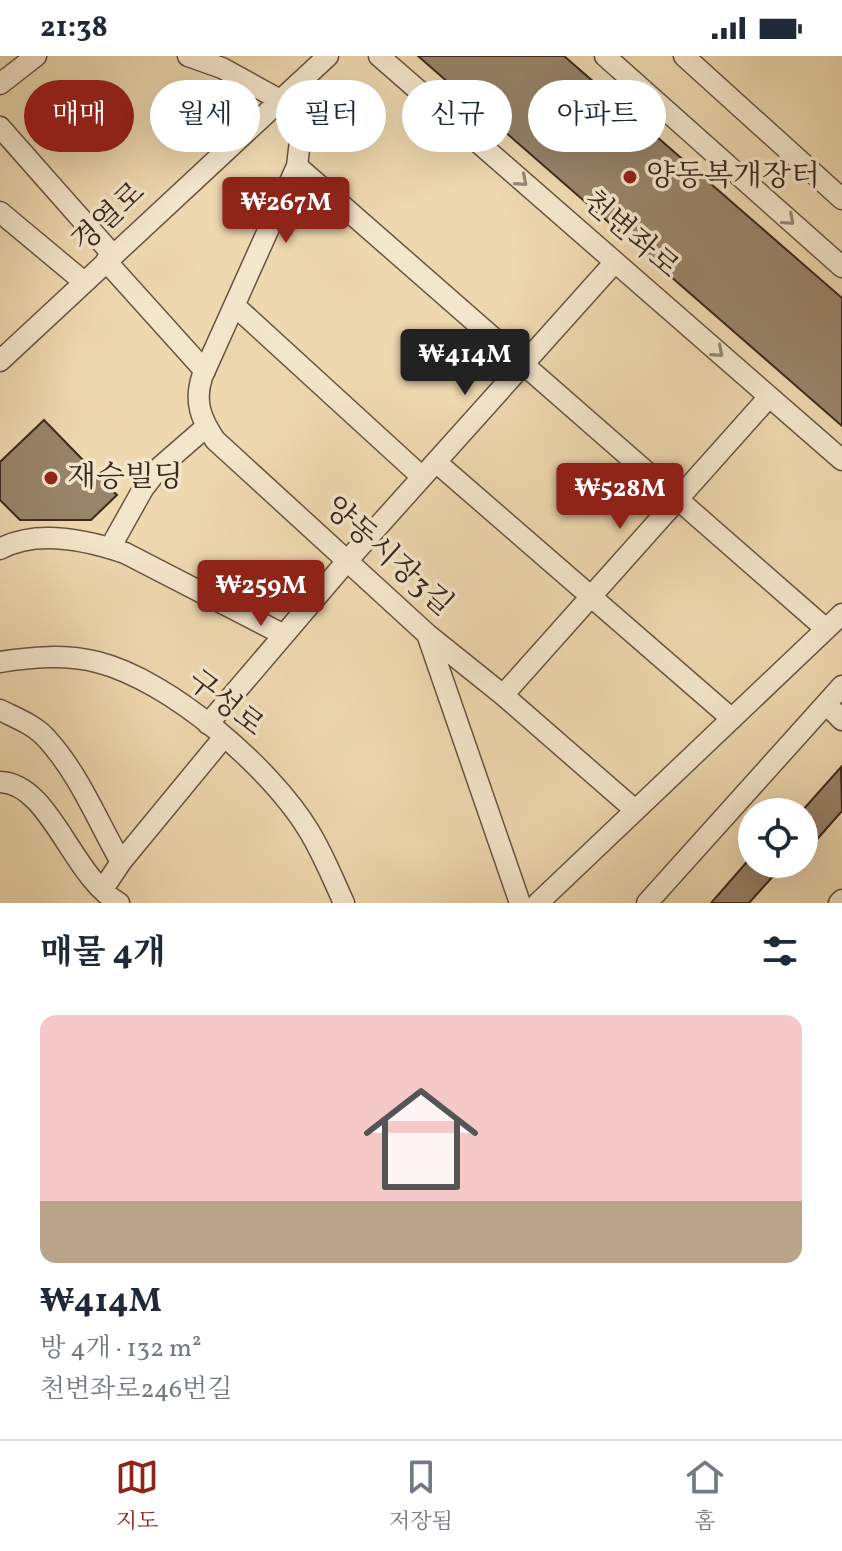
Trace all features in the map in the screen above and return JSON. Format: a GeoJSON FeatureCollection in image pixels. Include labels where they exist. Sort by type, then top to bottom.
{"type":"FeatureCollection","features":[{"type":"Feature","properties":{"kind":"street"},"geometry":{"type":"LineString","coordinates":[[0,84],[36,56]]}},
{"type":"Feature","properties":{"kind":"street"},"geometry":{"type":"LineString","coordinates":[[188,56],[276,92]]}},
{"type":"Feature","properties":{"kind":"street","name":"경열로"},"geometry":{"type":"LineString","coordinates":[[303,80],[328,56]]}},
{"type":"Feature","properties":{"kind":"street","name":"천변좌로"},"geometry":{"type":"LineString","coordinates":[[379,56],[842,460]]}},
{"type":"Feature","properties":{"kind":"street"},"geometry":{"type":"LineString","coordinates":[[605,56],[842,267]]}},
{"type":"Feature","properties":{"kind":"street"},"geometry":{"type":"LineString","coordinates":[[684,56],[842,199]]}},
{"type":"Feature","properties":{"kind":"street","name":"경열로"},"geometry":{"type":"LineString","coordinates":[[0,361],[276,105]]}},
{"type":"Feature","properties":{"kind":"street"},"geometry":{"type":"LineString","coordinates":[[0,127],[205,371]]}},
{"type":"Feature","properties":{"kind":"street"},"geometry":{"type":"LineString","coordinates":[[110,548],[143,489],[160,467],[206,427],[197,394],[297,166],[299,152]]}},
{"type":"Feature","properties":{"kind":"street"},"geometry":{"type":"LineString","coordinates":[[297,166],[826,629]]}},
{"type":"Feature","properties":{"kind":"street","name":"경열로"},"geometry":{"type":"LineString","coordinates":[[0,212],[84,282]]}},
{"type":"Feature","properties":{"kind":"street"},"geometry":{"type":"LineString","coordinates":[[103,889],[284,635],[615,262]]}},
{"type":"Feature","properties":{"kind":"street"},"geometry":{"type":"LineString","coordinates":[[235,306],[429,470],[591,597],[732,719]]}},
{"type":"Feature","properties":{"kind":"street"},"geometry":{"type":"LineString","coordinates":[[503,695],[769,397]]}},
{"type":"Feature","properties":{"kind":"street","name":"양동시장3길"},"geometry":{"type":"LineString","coordinates":[[206,427],[215,440],[427,634],[503,695],[635,810]]}},
{"type":"Feature","properties":{"kind":"street"},"geometry":{"type":"LineString","coordinates":[[0,549],[22,539],[96,543],[125,553],[284,635]]}},
{"type":"Feature","properties":{"kind":"street"},"geometry":{"type":"LineString","coordinates":[[538,903],[842,614]]}},
{"type":"Feature","properties":{"kind":"street"},"geometry":{"type":"LineString","coordinates":[[427,634],[520,903]]}},
{"type":"Feature","properties":{"kind":"street","name":"구성로"},"geometry":{"type":"LineString","coordinates":[[0,662],[33,657],[67,657],[98,662],[136,677],[216,730],[281,795],[308,829],[344,903]]}},
{"type":"Feature","properties":{"kind":"street"},"geometry":{"type":"LineString","coordinates":[[647,903],[842,686]]}},
{"type":"Feature","properties":{"kind":"street"},"geometry":{"type":"LineString","coordinates":[[826,704],[842,720]]}},
{"type":"Feature","properties":{"kind":"street"},"geometry":{"type":"LineString","coordinates":[[0,710],[31,725],[46,738],[78,782],[121,862]]}},
{"type":"Feature","properties":{"kind":"street"},"geometry":{"type":"LineString","coordinates":[[0,782],[21,786],[35,797],[84,872],[119,903]]}},
{"type":"Feature","properties":{"kind":"building","name":"양동복개장터"},"geometry":{"type":"Polygon","coordinates":[[[418,56],[564,56],[592,80],[528,80],[528,152],[512,138],[512,80],[446,80],[418,56]]]}},
{"type":"Feature","properties":{"kind":"building","name":"양동복개장터"},"geometry":{"type":"Polygon","coordinates":[[[666,145],[842,298],[842,426],[528,152],[666,152],[666,145]]]}},
{"type":"Feature","properties":{"kind":"building","name":"재승빌딩"},"geometry":{"type":"Polygon","coordinates":[[[44,420],[117,495],[91,520],[20,520],[0,500],[0,462],[44,420]]]}},
{"type":"Feature","properties":{"kind":"building"},"geometry":{"type":"Polygon","coordinates":[[[841,767],[842,811],[818,838],[818,798],[813,798],[841,767]]]}},
{"type":"Feature","properties":{"kind":"building"},"geometry":{"type":"Polygon","coordinates":[[[738,872],[738,878],[771,878],[749,903],[711,903],[738,872]]]}},
{"type":"Feature","properties":{"kind":"place","name":"양동복개장터"},"geometry":{"type":"Point","coordinates":[630,177]}},
{"type":"Feature","properties":{"kind":"place","name":"재승빌딩"},"geometry":{"type":"Point","coordinates":[51,478]}}]}
